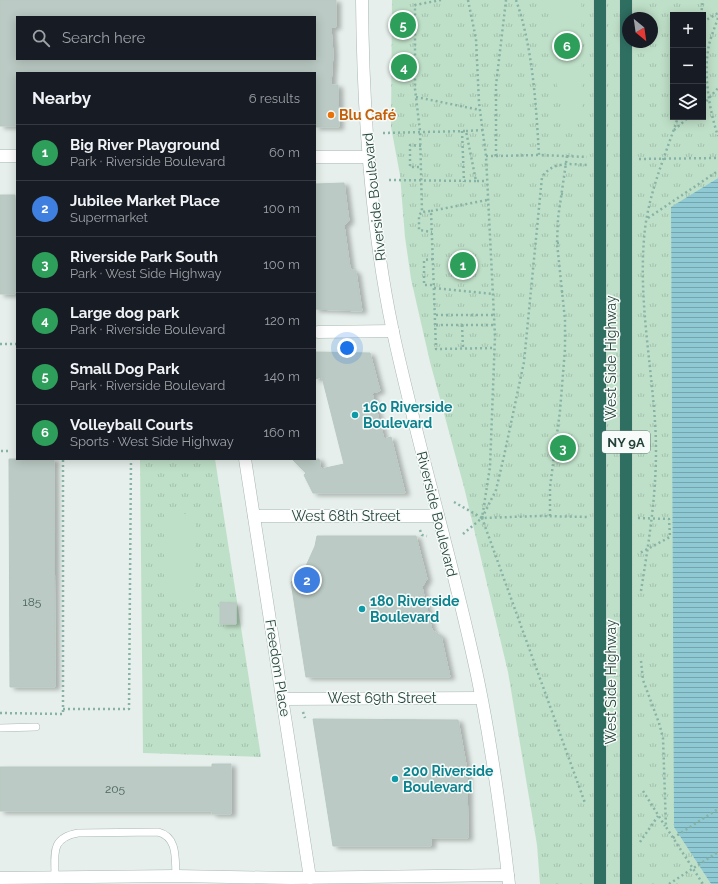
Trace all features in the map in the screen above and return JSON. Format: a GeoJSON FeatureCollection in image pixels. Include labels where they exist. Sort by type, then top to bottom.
{"type":"FeatureCollection","features":[{"type":"Feature","properties":{"kind":"highway","name":"West Side Highway"},"geometry":{"type":"LineString","coordinates":[[600,0],[600,884]]}},
{"type":"Feature","properties":{"kind":"highway","name":"West Side Highway"},"geometry":{"type":"LineString","coordinates":[[626,0],[626,884]]}},
{"type":"Feature","properties":{"kind":"street","name":"Riverside Boulevard"},"geometry":{"type":"LineString","coordinates":[[362,0],[367,157],[379,246],[393,332],[471,647],[502,827],[508,880]]}},
{"type":"Feature","properties":{"kind":"street"},"geometry":{"type":"LineString","coordinates":[[0,156],[16,156]]}},
{"type":"Feature","properties":{"kind":"street"},"geometry":{"type":"LineString","coordinates":[[316,157],[367,157]]}},
{"type":"Feature","properties":{"kind":"street"},"geometry":{"type":"LineString","coordinates":[[318,332],[393,332]]}},
{"type":"Feature","properties":{"kind":"street","name":"Freedom Place"},"geometry":{"type":"LineString","coordinates":[[245,460],[310,878]]}},
{"type":"Feature","properties":{"kind":"street","name":"West 68th Street"},"geometry":{"type":"LineString","coordinates":[[254,516],[438,516]]}},
{"type":"Feature","properties":{"kind":"street","name":"West 69th Street"},"geometry":{"type":"LineString","coordinates":[[283,699],[481,698]]}},
{"type":"Feature","properties":{"kind":"street"},"geometry":{"type":"LineString","coordinates":[[0,878],[176,876],[310,878],[487,876],[508,880]]}},
{"type":"Feature","properties":{"kind":"lane"},"geometry":{"type":"LineString","coordinates":[[0,728],[36,727]]}},
{"type":"Feature","properties":{"kind":"lane"},"geometry":{"type":"LineString","coordinates":[[55,877],[55,848],[58,842],[68,834],[158,832],[169,837],[173,845],[176,876]]}},
{"type":"Feature","properties":{"kind":"path"},"geometry":{"type":"LineString","coordinates":[[432,232],[419,230],[419,215],[422,212],[422,167],[416,97],[415,5],[441,0]]}},
{"type":"Feature","properties":{"kind":"path"},"geometry":{"type":"LineString","coordinates":[[468,0],[476,39],[480,110],[484,130],[495,325],[490,467],[482,518],[587,808]]}},
{"type":"Feature","properties":{"kind":"path"},"geometry":{"type":"LineString","coordinates":[[496,156],[496,84],[506,0]]}},
{"type":"Feature","properties":{"kind":"path"},"geometry":{"type":"LineString","coordinates":[[516,0],[532,73],[536,104],[539,155]]}},
{"type":"Feature","properties":{"kind":"path"},"geometry":{"type":"LineString","coordinates":[[701,12],[703,0]]}},
{"type":"Feature","properties":{"kind":"path"},"geometry":{"type":"LineString","coordinates":[[706,20],[718,13]]}},
{"type":"Feature","properties":{"kind":"path"},"geometry":{"type":"LineString","coordinates":[[718,18],[709,46],[707,79],[709,99],[718,136]]}},
{"type":"Feature","properties":{"kind":"path"},"geometry":{"type":"LineString","coordinates":[[706,102],[718,88]]}},
{"type":"Feature","properties":{"kind":"path"},"geometry":{"type":"LineString","coordinates":[[416,97],[480,110]]}},
{"type":"Feature","properties":{"kind":"path"},"geometry":{"type":"LineString","coordinates":[[640,599],[652,518],[656,465],[655,422],[643,314],[642,274],[644,237],[663,159],[677,120]]}},
{"type":"Feature","properties":{"kind":"path"},"geometry":{"type":"LineString","coordinates":[[674,130],[686,120]]}},
{"type":"Feature","properties":{"kind":"path"},"geometry":{"type":"LineString","coordinates":[[383,133],[484,130]]}},
{"type":"Feature","properties":{"kind":"path"},"geometry":{"type":"LineString","coordinates":[[462,131],[464,182]]}},
{"type":"Feature","properties":{"kind":"path"},"geometry":{"type":"LineString","coordinates":[[466,131],[476,180]]}},
{"type":"Feature","properties":{"kind":"path"},"geometry":{"type":"LineString","coordinates":[[421,146],[410,145],[410,166],[422,167]]}},
{"type":"Feature","properties":{"kind":"path"},"geometry":{"type":"LineString","coordinates":[[486,156],[539,155],[589,157]]}},
{"type":"Feature","properties":{"kind":"path"},"geometry":{"type":"LineString","coordinates":[[550,516],[550,487],[560,411],[564,349],[565,320],[557,243],[558,218],[567,156]]}},
{"type":"Feature","properties":{"kind":"path"},"geometry":{"type":"LineString","coordinates":[[636,159],[718,158]]}},
{"type":"Feature","properties":{"kind":"path"},"geometry":{"type":"LineString","coordinates":[[463,534],[482,518],[496,490],[524,362],[542,177],[552,167],[566,164],[589,165]]}},
{"type":"Feature","properties":{"kind":"path"},"geometry":{"type":"LineString","coordinates":[[648,218],[718,171]]}},
{"type":"Feature","properties":{"kind":"path"},"geometry":{"type":"LineString","coordinates":[[389,180],[464,182],[476,180],[486,181]]}},
{"type":"Feature","properties":{"kind":"path"},"geometry":{"type":"LineString","coordinates":[[561,194],[566,195]]}},
{"type":"Feature","properties":{"kind":"path"},"geometry":{"type":"LineString","coordinates":[[422,212],[487,200]]}},
{"type":"Feature","properties":{"kind":"path"},"geometry":{"type":"LineString","coordinates":[[432,211],[436,349],[495,348]]}},
{"type":"Feature","properties":{"kind":"path"},"geometry":{"type":"LineString","coordinates":[[557,243],[562,243]]}},
{"type":"Feature","properties":{"kind":"path"},"geometry":{"type":"LineString","coordinates":[[433,258],[424,260],[424,285],[494,294]]}},
{"type":"Feature","properties":{"kind":"path"},"geometry":{"type":"LineString","coordinates":[[436,315],[494,315]]}},
{"type":"Feature","properties":{"kind":"path"},"geometry":{"type":"LineString","coordinates":[[436,325],[495,325]]}},
{"type":"Feature","properties":{"kind":"path"},"geometry":{"type":"LineString","coordinates":[[462,325],[463,348]]}},
{"type":"Feature","properties":{"kind":"path"},"geometry":{"type":"LineString","coordinates":[[0,344],[16,344]]}},
{"type":"Feature","properties":{"kind":"path"},"geometry":{"type":"LineString","coordinates":[[1,451],[9,451]]}},
{"type":"Feature","properties":{"kind":"path"},"geometry":{"type":"LineString","coordinates":[[0,713],[63,714],[63,460]]}},
{"type":"Feature","properties":{"kind":"path"},"geometry":{"type":"LineString","coordinates":[[63,709],[129,710],[131,460]]}},
{"type":"Feature","properties":{"kind":"path"},"geometry":{"type":"LineString","coordinates":[[454,502],[482,518],[550,516],[594,517]]}},
{"type":"Feature","properties":{"kind":"path"},"geometry":{"type":"LineString","coordinates":[[637,518],[669,519],[670,537],[638,554]]}},
{"type":"Feature","properties":{"kind":"path"},"geometry":{"type":"LineString","coordinates":[[420,530],[422,535],[427,536]]}},
{"type":"Feature","properties":{"kind":"path"},"geometry":{"type":"LineString","coordinates":[[641,658],[643,680],[663,738],[666,827]]}},
{"type":"Feature","properties":{"kind":"path"},"geometry":{"type":"LineString","coordinates":[[304,712],[305,718]]}},
{"type":"Feature","properties":{"kind":"path"},"geometry":{"type":"LineString","coordinates":[[642,791],[703,884]]}},
{"type":"Feature","properties":{"kind":"path"},"geometry":{"type":"LineString","coordinates":[[673,838],[718,809]]}},
{"type":"Feature","properties":{"kind":"path"},"geometry":{"type":"LineString","coordinates":[[638,848],[648,829],[658,816]]}},
{"type":"Feature","properties":{"kind":"path"},"geometry":{"type":"LineString","coordinates":[[669,884],[718,852]]}},
{"type":"Feature","properties":{"kind":"green space"},"geometry":{"type":"Polygon","coordinates":[[[392,0],[718,0],[718,178],[671,208],[678,832],[711,884],[540,884],[537,845],[508,672],[464,487],[430,362],[411,279],[405,237],[400,175],[391,127],[392,0]]]}},
{"type":"Feature","properties":{"kind":"green space"},"geometry":{"type":"Polygon","coordinates":[[[553,0],[581,0],[582,119],[566,120],[553,69],[553,0]]]}},
{"type":"Feature","properties":{"kind":"green space"},"geometry":{"type":"Polygon","coordinates":[[[140,460],[215,460],[261,757],[143,753],[140,460]]]}},
{"type":"Feature","properties":{"kind":"green space"},"geometry":{"type":"Polygon","coordinates":[[[164,514],[196,514],[195,601],[164,601],[164,514]]]}},
{"type":"Feature","properties":{"kind":"water"},"geometry":{"type":"Polygon","coordinates":[[[718,178],[718,884],[711,884],[674,827],[671,207],[718,178]]]}},
{"type":"Feature","properties":{"kind":"building"},"geometry":{"type":"Polygon","coordinates":[[[0,0],[336,0],[336,27],[331,27],[333,54],[331,85],[338,85],[339,127],[316,127],[316,72],[16,72],[16,126],[0,126],[0,0]]]}},
{"type":"Feature","properties":{"kind":"building"},"geometry":{"type":"Polygon","coordinates":[[[344,183],[349,221],[344,225],[350,268],[356,272],[362,311],[316,309],[316,184],[344,183]]]}},
{"type":"Feature","properties":{"kind":"building"},"geometry":{"type":"Polygon","coordinates":[[[0,195],[15,195],[15,294],[0,294],[0,195]]]}},
{"type":"Feature","properties":{"kind":"building","name":"160 Riverside Boulevard"},"geometry":{"type":"Polygon","coordinates":[[[316,352],[370,353],[380,391],[372,393],[384,439],[391,437],[405,493],[313,493],[304,475],[306,473],[293,460],[319,459],[321,469],[344,464],[322,377],[316,379],[316,352]]]}},
{"type":"Feature","properties":{"kind":"building"},"geometry":{"type":"Polygon","coordinates":[[[9,459],[54,460],[55,687],[10,687],[9,459]]]}},
{"type":"Feature","properties":{"kind":"building","name":"180 Riverside Boulevard"},"geometry":{"type":"Polygon","coordinates":[[[317,536],[416,536],[427,579],[422,587],[432,630],[441,636],[450,677],[306,677],[291,582],[306,566],[315,546],[317,536]]]}},
{"type":"Feature","properties":{"kind":"building"},"geometry":{"type":"Polygon","coordinates":[[[220,602],[236,603],[236,624],[220,624],[220,602]]]}},
{"type":"Feature","properties":{"kind":"building","name":"200 Riverside Boulevard"},"geometry":{"type":"Polygon","coordinates":[[[313,719],[458,720],[467,770],[468,838],[431,838],[431,846],[333,846],[313,719]]]}},
{"type":"Feature","properties":{"kind":"building"},"geometry":{"type":"Polygon","coordinates":[[[212,764],[231,764],[231,814],[212,814],[212,811],[0,811],[0,767],[212,767],[212,764]]]}},
{"type":"Feature","properties":{"kind":"place","name":"Small Dog Park"},"geometry":{"type":"Point","coordinates":[403,25]}},
{"type":"Feature","properties":{"kind":"place","name":"Volleyball Courts"},"geometry":{"type":"Point","coordinates":[567,46]}},
{"type":"Feature","properties":{"kind":"place","name":"Large dog park"},"geometry":{"type":"Point","coordinates":[404,67]}},
{"type":"Feature","properties":{"kind":"place","name":"Blu Café"},"geometry":{"type":"Point","coordinates":[331,115]}},
{"type":"Feature","properties":{"kind":"place","name":"Big River Playground"},"geometry":{"type":"Point","coordinates":[463,265]}},
{"type":"Feature","properties":{"kind":"place","name":"160 Riverside Boulevard"},"geometry":{"type":"Point","coordinates":[355,415]}},
{"type":"Feature","properties":{"kind":"place","name":"Riverside Park South"},"geometry":{"type":"Point","coordinates":[563,448]}},
{"type":"Feature","properties":{"kind":"place","name":"Jubilee Market Place"},"geometry":{"type":"Point","coordinates":[307,580]}},
{"type":"Feature","properties":{"kind":"place","name":"180 Riverside Boulevard"},"geometry":{"type":"Point","coordinates":[362,609]}},
{"type":"Feature","properties":{"kind":"place","name":"200 Riverside Boulevard"},"geometry":{"type":"Point","coordinates":[395,779]}}]}
